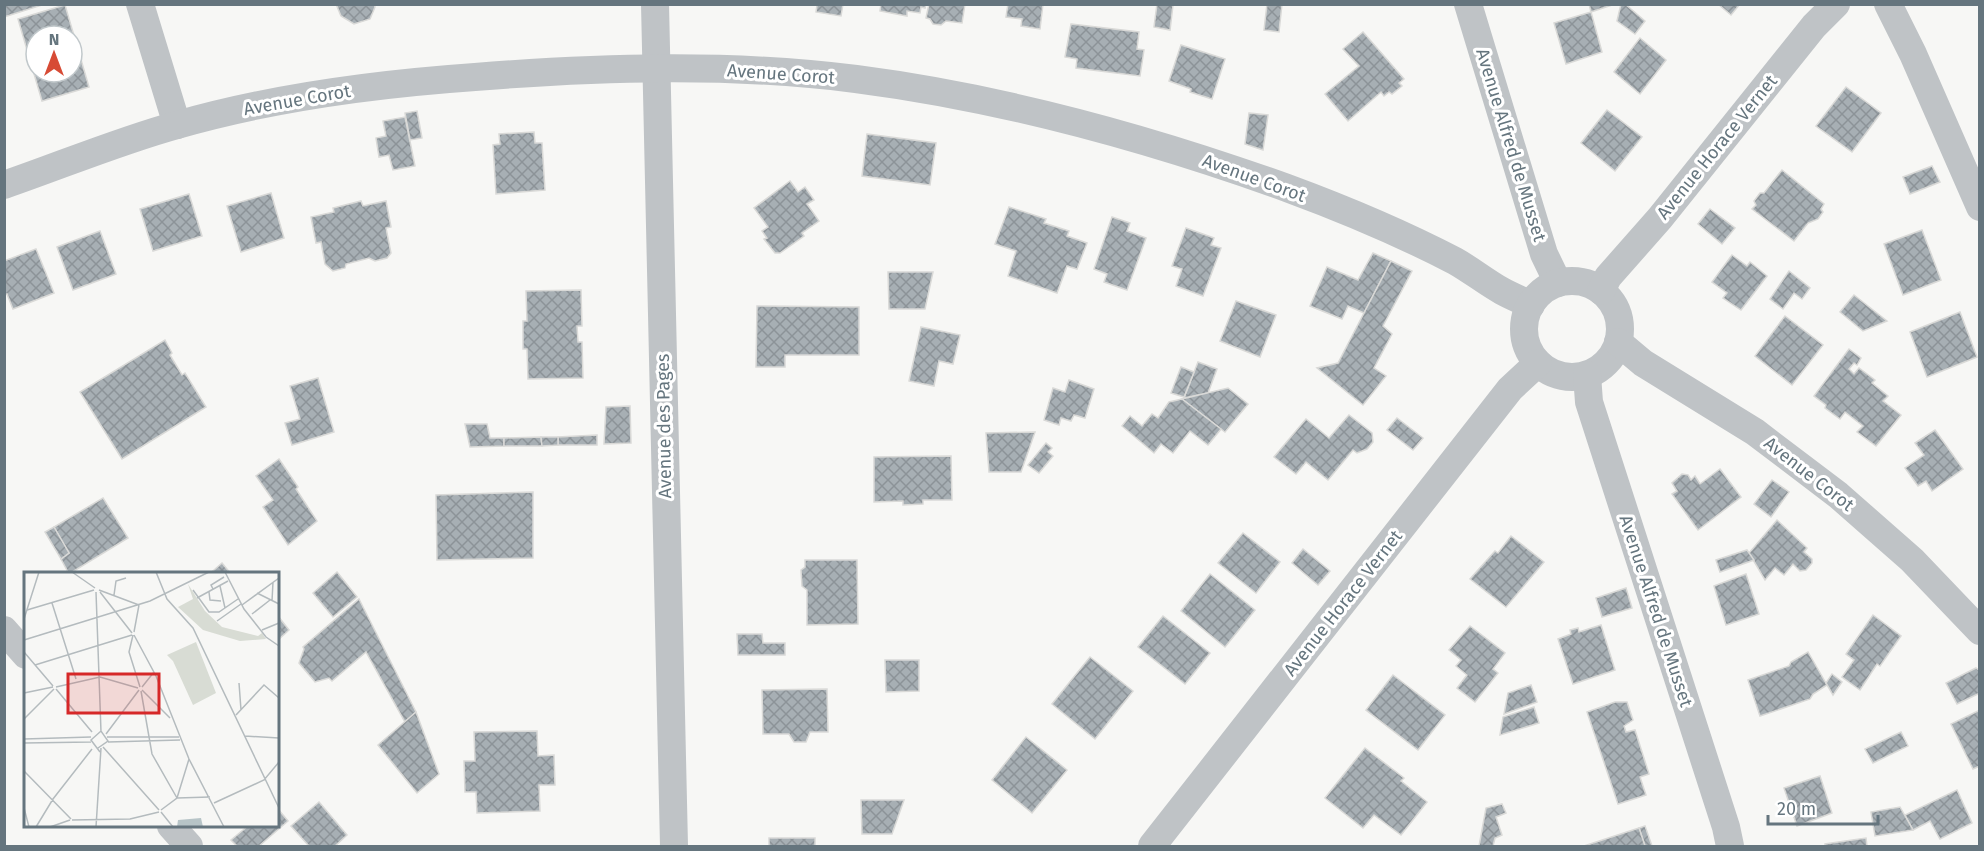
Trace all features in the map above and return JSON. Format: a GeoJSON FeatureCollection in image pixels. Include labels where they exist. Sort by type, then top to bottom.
{"type":"FeatureCollection","features":[{"type":"Feature","properties":{"kind":"street"},"geometry":{"type":"LineString","coordinates":[[140,4],[177,125]]}},
{"type":"Feature","properties":{"kind":"street","name":"Avenue des Pages"},"geometry":{"type":"LineString","coordinates":[[655,4],[675,846]]}},
{"type":"Feature","properties":{"kind":"street","name":"Avenue Alfred de Musset"},"geometry":{"type":"LineString","coordinates":[[1468,4],[1544,254],[1558,284]]}},
{"type":"Feature","properties":{"kind":"street","name":"Avenue Horace Vernet"},"geometry":{"type":"LineString","coordinates":[[1601,291],[1608,277],[1660,218],[1814,26],[1836,4]]}},
{"type":"Feature","properties":{"kind":"street"},"geometry":{"type":"LineString","coordinates":[[1888,4],[1913,54],[1980,207]]}},
{"type":"Feature","properties":{"kind":"street","name":"Avenue Corot"},"geometry":{"type":"LineString","coordinates":[[4,185],[177,125],[290,100],[414,81],[540,72],[656,69],[763,71],[856,79],[972,99],[1073,121],[1171,149],[1289,189],[1388,230],[1458,263],[1503,291],[1531,305]]}},
{"type":"Feature","properties":{"kind":"street"},"geometry":{"type":"LineString","coordinates":[[1573,282],[1588,284],[1601,291],[1611,301],[1618,314],[1620,328],[1618,342],[1612,356],[1601,367],[1587,375],[1574,377],[1561,376],[1538,363],[1529,350],[1525,336],[1525,320],[1531,305],[1547,288],[1558,284],[1573,282]]}},
{"type":"Feature","properties":{"kind":"street","name":"Avenue Corot"},"geometry":{"type":"LineString","coordinates":[[1618,342],[1643,363],[1755,432],[1838,495],[1912,560],[1980,631]]}},
{"type":"Feature","properties":{"kind":"street","name":"Avenue Horace Vernet"},"geometry":{"type":"LineString","coordinates":[[1152,846],[1510,389],[1538,363]]}},
{"type":"Feature","properties":{"kind":"street","name":"Avenue Alfred de Musset"},"geometry":{"type":"LineString","coordinates":[[1587,375],[1589,402],[1726,827],[1730,846]]}},
{"type":"Feature","properties":{"kind":"street"},"geometry":{"type":"LineString","coordinates":[[4,630],[24,653]]}},
{"type":"Feature","properties":{"kind":"street"},"geometry":{"type":"LineString","coordinates":[[173,827],[189,846]]}},
{"type":"Feature","properties":{"kind":"building"},"geometry":{"type":"Polygon","coordinates":[[[4,4],[42,4],[42,5],[4,17],[4,4]]]}},
{"type":"Feature","properties":{"kind":"building"},"geometry":{"type":"Polygon","coordinates":[[[336,4],[374,4],[375,7],[370,19],[354,24],[341,16],[336,4]]]}},
{"type":"Feature","properties":{"kind":"building"},"geometry":{"type":"Polygon","coordinates":[[[811,4],[843,4],[841,16],[816,12],[817,5],[811,4]]]}},
{"type":"Feature","properties":{"kind":"building"},"geometry":{"type":"Polygon","coordinates":[[[881,4],[926,4],[925,8],[921,7],[920,13],[907,11],[907,16],[880,11],[881,4]]]}},
{"type":"Feature","properties":{"kind":"building"},"geometry":{"type":"Polygon","coordinates":[[[929,4],[965,4],[962,23],[946,21],[941,25],[933,24],[930,19],[926,18],[929,4]]]}},
{"type":"Feature","properties":{"kind":"building"},"geometry":{"type":"Polygon","coordinates":[[[1008,4],[1043,4],[1040,29],[1021,26],[1022,19],[1006,17],[1008,4]]]}},
{"type":"Feature","properties":{"kind":"building"},"geometry":{"type":"Polygon","coordinates":[[[1157,4],[1173,5],[1170,30],[1154,27],[1157,4]]]}},
{"type":"Feature","properties":{"kind":"building"},"geometry":{"type":"Polygon","coordinates":[[[1267,4],[1282,4],[1279,32],[1264,30],[1267,4]]]}},
{"type":"Feature","properties":{"kind":"building"},"geometry":{"type":"Polygon","coordinates":[[[1589,4],[1615,4],[1591,12],[1589,4]]]}},
{"type":"Feature","properties":{"kind":"building"},"geometry":{"type":"Polygon","coordinates":[[[1621,4],[1625,4],[1645,21],[1635,34],[1617,21],[1621,4]]]}},
{"type":"Feature","properties":{"kind":"building"},"geometry":{"type":"Polygon","coordinates":[[[1718,4],[1740,4],[1731,15],[1718,4]]]}},
{"type":"Feature","properties":{"kind":"building"},"geometry":{"type":"Polygon","coordinates":[[[65,5],[71,24],[24,24],[24,40],[18,19],[65,5]]]}},
{"type":"Feature","properties":{"kind":"building"},"geometry":{"type":"Polygon","coordinates":[[[1591,12],[1602,52],[1566,64],[1554,23],[1591,12]]]}},
{"type":"Feature","properties":{"kind":"building"},"geometry":{"type":"Polygon","coordinates":[[[1071,24],[1139,32],[1137,49],[1144,50],[1140,76],[1076,68],[1077,59],[1065,57],[1071,24]]]}},
{"type":"Feature","properties":{"kind":"building"},"geometry":{"type":"Polygon","coordinates":[[[1363,32],[1404,79],[1399,83],[1402,86],[1392,94],[1389,92],[1384,96],[1381,92],[1348,121],[1325,94],[1359,66],[1343,49],[1363,32]]]}},
{"type":"Feature","properties":{"kind":"building"},"geometry":{"type":"Polygon","coordinates":[[[1640,38],[1666,60],[1640,94],[1614,72],[1640,38]]]}},
{"type":"Feature","properties":{"kind":"building"},"geometry":{"type":"Polygon","coordinates":[[[1181,45],[1225,59],[1212,99],[1190,92],[1191,89],[1169,81],[1181,45]]]}},
{"type":"Feature","properties":{"kind":"building"},"geometry":{"type":"Polygon","coordinates":[[[84,70],[89,87],[42,101],[37,84],[84,84],[84,70]]]}},
{"type":"Feature","properties":{"kind":"building"},"geometry":{"type":"Polygon","coordinates":[[[1846,87],[1881,113],[1852,152],[1816,126],[1846,87]]]}},
{"type":"Feature","properties":{"kind":"building"},"geometry":{"type":"Polygon","coordinates":[[[1607,110],[1642,137],[1615,171],[1581,143],[1607,110]]]}},
{"type":"Feature","properties":{"kind":"building"},"geometry":{"type":"Polygon","coordinates":[[[417,111],[422,138],[410,140],[405,113],[417,111]]]}},
{"type":"Feature","properties":{"kind":"building"},"geometry":{"type":"Polygon","coordinates":[[[1249,113],[1268,115],[1263,150],[1245,144],[1249,113]]]}},
{"type":"Feature","properties":{"kind":"building"},"geometry":{"type":"Polygon","coordinates":[[[405,117],[415,166],[393,170],[389,155],[379,157],[376,138],[386,136],[383,121],[405,117]]]}},
{"type":"Feature","properties":{"kind":"building"},"geometry":{"type":"Polygon","coordinates":[[[534,132],[535,143],[542,143],[545,190],[496,194],[493,145],[500,144],[499,134],[534,132]]]}},
{"type":"Feature","properties":{"kind":"building"},"geometry":{"type":"Polygon","coordinates":[[[867,134],[936,143],[930,185],[862,176],[867,134]]]}},
{"type":"Feature","properties":{"kind":"building"},"geometry":{"type":"Polygon","coordinates":[[[1932,166],[1940,182],[1910,194],[1903,177],[1932,166]]]}},
{"type":"Feature","properties":{"kind":"building"},"geometry":{"type":"Polygon","coordinates":[[[1782,170],[1824,204],[1821,209],[1823,212],[1818,219],[1808,223],[1794,241],[1752,209],[1760,193],[1764,193],[1782,170]]]}},
{"type":"Feature","properties":{"kind":"building"},"geometry":{"type":"Polygon","coordinates":[[[790,181],[798,192],[805,187],[814,200],[807,204],[819,221],[802,233],[804,236],[780,253],[775,253],[764,239],[767,238],[762,231],[768,227],[754,208],[790,181]]]}},
{"type":"Feature","properties":{"kind":"building"},"geometry":{"type":"Polygon","coordinates":[[[271,193],[284,238],[241,252],[227,206],[271,193]]]}},
{"type":"Feature","properties":{"kind":"building"},"geometry":{"type":"Polygon","coordinates":[[[189,194],[202,236],[153,251],[140,209],[189,194]]]}},
{"type":"Feature","properties":{"kind":"building"},"geometry":{"type":"Polygon","coordinates":[[[361,201],[363,206],[386,201],[391,227],[386,228],[391,253],[387,258],[375,261],[369,258],[346,264],[345,268],[333,271],[325,264],[321,242],[316,243],[311,217],[334,212],[333,208],[361,201]]]}},
{"type":"Feature","properties":{"kind":"building"},"geometry":{"type":"Polygon","coordinates":[[[1009,207],[1046,219],[1044,223],[1069,231],[1067,236],[1087,243],[1077,269],[1067,266],[1057,293],[1008,276],[1016,251],[995,244],[1009,207]]]}},
{"type":"Feature","properties":{"kind":"building"},"geometry":{"type":"Polygon","coordinates":[[[1710,209],[1735,228],[1722,244],[1698,224],[1710,209]]]}},
{"type":"Feature","properties":{"kind":"building"},"geometry":{"type":"Polygon","coordinates":[[[1112,217],[1130,223],[1127,231],[1146,238],[1127,290],[1104,282],[1107,274],[1094,269],[1112,217]]]}},
{"type":"Feature","properties":{"kind":"building"},"geometry":{"type":"Polygon","coordinates":[[[1186,228],[1214,238],[1211,245],[1221,248],[1203,296],[1176,286],[1182,269],[1172,266],[1186,228]]]}},
{"type":"Feature","properties":{"kind":"building"},"geometry":{"type":"Polygon","coordinates":[[[1922,230],[1941,280],[1903,295],[1884,244],[1922,230]]]}},
{"type":"Feature","properties":{"kind":"building"},"geometry":{"type":"Polygon","coordinates":[[[100,231],[116,274],[73,290],[57,247],[100,231]]]}},
{"type":"Feature","properties":{"kind":"building"},"geometry":{"type":"Polygon","coordinates":[[[36,249],[54,293],[13,309],[7,294],[4,295],[4,261],[36,249]]]}},
{"type":"Feature","properties":{"kind":"building"},"geometry":{"type":"Polygon","coordinates":[[[1373,253],[1391,261],[1364,313],[1348,306],[1342,319],[1310,306],[1327,267],[1358,280],[1373,253]]]}},
{"type":"Feature","properties":{"kind":"building"},"geometry":{"type":"Polygon","coordinates":[[[1732,255],[1747,266],[1750,262],[1767,276],[1741,310],[1723,298],[1727,293],[1712,282],[1732,255]]]}},
{"type":"Feature","properties":{"kind":"building"},"geometry":{"type":"Polygon","coordinates":[[[1391,261],[1412,271],[1383,326],[1392,334],[1374,368],[1386,376],[1363,405],[1317,368],[1338,363],[1391,261]]]}},
{"type":"Feature","properties":{"kind":"building"},"geometry":{"type":"Polygon","coordinates":[[[1789,271],[1810,288],[1802,299],[1794,293],[1783,309],[1770,299],[1789,271]]]}},
{"type":"Feature","properties":{"kind":"building"},"geometry":{"type":"Polygon","coordinates":[[[888,272],[933,272],[925,309],[889,309],[888,272]]]}},
{"type":"Feature","properties":{"kind":"building"},"geometry":{"type":"Polygon","coordinates":[[[581,290],[582,326],[577,326],[578,342],[582,342],[583,378],[528,379],[527,349],[523,349],[523,321],[527,321],[526,291],[581,290]]]}},
{"type":"Feature","properties":{"kind":"building"},"geometry":{"type":"Polygon","coordinates":[[[1854,295],[1887,321],[1863,331],[1840,312],[1854,295]]]}},
{"type":"Feature","properties":{"kind":"building"},"geometry":{"type":"Polygon","coordinates":[[[1236,301],[1276,315],[1260,357],[1220,341],[1236,301]]]}},
{"type":"Feature","properties":{"kind":"building"},"geometry":{"type":"Polygon","coordinates":[[[757,306],[859,307],[859,355],[785,355],[785,367],[756,367],[757,306]]]}},
{"type":"Feature","properties":{"kind":"building"},"geometry":{"type":"Polygon","coordinates":[[[1960,312],[1977,357],[1927,377],[1910,332],[1960,312]]]}},
{"type":"Feature","properties":{"kind":"building"},"geometry":{"type":"Polygon","coordinates":[[[1785,316],[1823,345],[1792,385],[1755,356],[1785,316]]]}},
{"type":"Feature","properties":{"kind":"building"},"geometry":{"type":"Polygon","coordinates":[[[921,327],[960,335],[953,364],[939,361],[934,386],[909,381],[921,327]]]}},
{"type":"Feature","properties":{"kind":"building"},"geometry":{"type":"Polygon","coordinates":[[[165,340],[172,353],[170,355],[182,375],[185,373],[206,407],[122,459],[80,392],[165,340]]]}},
{"type":"Feature","properties":{"kind":"building"},"geometry":{"type":"Polygon","coordinates":[[[1849,349],[1861,358],[1857,365],[1854,363],[1849,369],[1854,374],[1859,368],[1875,380],[1872,383],[1888,396],[1883,401],[1901,415],[1876,446],[1857,432],[1863,426],[1845,412],[1840,419],[1814,396],[1849,349]]]}},
{"type":"Feature","properties":{"kind":"building"},"geometry":{"type":"Polygon","coordinates":[[[1198,362],[1217,369],[1208,393],[1184,398],[1198,362]]]}},
{"type":"Feature","properties":{"kind":"building"},"geometry":{"type":"Polygon","coordinates":[[[1181,367],[1194,372],[1184,397],[1171,393],[1181,367]]]}},
{"type":"Feature","properties":{"kind":"building"},"geometry":{"type":"Polygon","coordinates":[[[318,378],[334,432],[292,445],[285,423],[300,419],[290,386],[318,378]]]}},
{"type":"Feature","properties":{"kind":"building"},"geometry":{"type":"Polygon","coordinates":[[[1069,380],[1094,389],[1085,418],[1074,415],[1071,421],[1061,418],[1059,425],[1044,420],[1053,388],[1065,392],[1069,380]]]}},
{"type":"Feature","properties":{"kind":"building"},"geometry":{"type":"Polygon","coordinates":[[[1228,388],[1248,404],[1225,432],[1182,399],[1228,388]]]}},
{"type":"Feature","properties":{"kind":"building"},"geometry":{"type":"Polygon","coordinates":[[[1182,399],[1221,429],[1208,445],[1190,431],[1173,453],[1161,444],[1154,453],[1122,426],[1130,416],[1142,426],[1152,414],[1158,418],[1169,402],[1182,399]]]}},
{"type":"Feature","properties":{"kind":"building"},"geometry":{"type":"Polygon","coordinates":[[[630,406],[631,443],[604,444],[606,407],[630,406]]]}},
{"type":"Feature","properties":{"kind":"building"},"geometry":{"type":"Polygon","coordinates":[[[1349,415],[1372,433],[1373,442],[1367,449],[1357,453],[1353,450],[1328,480],[1306,462],[1296,474],[1274,457],[1306,419],[1329,438],[1349,415]]]}},
{"type":"Feature","properties":{"kind":"building"},"geometry":{"type":"Polygon","coordinates":[[[1397,418],[1423,438],[1413,450],[1387,430],[1397,418]]]}},
{"type":"Feature","properties":{"kind":"building"},"geometry":{"type":"Polygon","coordinates":[[[465,424],[487,424],[490,438],[504,438],[504,446],[470,447],[465,424]]]}},
{"type":"Feature","properties":{"kind":"building"},"geometry":{"type":"Polygon","coordinates":[[[1935,430],[1963,469],[1932,491],[1926,481],[1918,486],[1905,468],[1924,455],[1915,443],[1935,430]]]}},
{"type":"Feature","properties":{"kind":"building"},"geometry":{"type":"Polygon","coordinates":[[[1035,432],[1021,472],[989,472],[986,433],[1035,432]]]}},
{"type":"Feature","properties":{"kind":"building"},"geometry":{"type":"Polygon","coordinates":[[[597,435],[597,445],[558,445],[558,437],[597,435]]]}},
{"type":"Feature","properties":{"kind":"building"},"geometry":{"type":"Polygon","coordinates":[[[541,437],[542,446],[504,446],[504,438],[541,437]]]}},
{"type":"Feature","properties":{"kind":"building"},"geometry":{"type":"Polygon","coordinates":[[[541,437],[558,437],[558,445],[542,446],[541,437]]]}},
{"type":"Feature","properties":{"kind":"building"},"geometry":{"type":"Polygon","coordinates":[[[1046,443],[1052,448],[1048,452],[1053,456],[1039,473],[1028,465],[1046,443]]]}},
{"type":"Feature","properties":{"kind":"building"},"geometry":{"type":"Polygon","coordinates":[[[951,456],[952,500],[923,500],[923,504],[903,505],[903,501],[874,502],[874,457],[951,456]]]}},
{"type":"Feature","properties":{"kind":"building"},"geometry":{"type":"Polygon","coordinates":[[[279,459],[317,521],[288,545],[263,507],[273,500],[256,476],[279,459]]]}},
{"type":"Feature","properties":{"kind":"building"},"geometry":{"type":"Polygon","coordinates":[[[1720,469],[1741,497],[1698,530],[1672,494],[1677,491],[1672,483],[1682,474],[1688,475],[1691,480],[1695,476],[1700,484],[1720,469]]]}},
{"type":"Feature","properties":{"kind":"building"},"geometry":{"type":"Polygon","coordinates":[[[1772,480],[1789,492],[1771,517],[1754,504],[1772,480]]]}},
{"type":"Feature","properties":{"kind":"building"},"geometry":{"type":"Polygon","coordinates":[[[533,492],[533,558],[437,560],[436,495],[533,492]]]}},
{"type":"Feature","properties":{"kind":"building"},"geometry":{"type":"Polygon","coordinates":[[[103,498],[128,538],[72,572],[68,572],[61,559],[69,553],[54,527],[103,498]]]}},
{"type":"Feature","properties":{"kind":"building"},"geometry":{"type":"Polygon","coordinates":[[[1777,520],[1807,548],[1804,552],[1812,559],[1812,563],[1806,570],[1800,571],[1793,564],[1784,575],[1775,568],[1765,580],[1749,553],[1777,520]]]}},
{"type":"Feature","properties":{"kind":"building"},"geometry":{"type":"Polygon","coordinates":[[[54,527],[69,553],[61,559],[45,532],[54,527]]]}},
{"type":"Feature","properties":{"kind":"building"},"geometry":{"type":"Polygon","coordinates":[[[1243,533],[1280,562],[1256,593],[1218,563],[1243,533]]]}},
{"type":"Feature","properties":{"kind":"building"},"geometry":{"type":"Polygon","coordinates":[[[1511,536],[1544,562],[1506,607],[1470,579],[1495,551],[1498,553],[1511,536]]]}},
{"type":"Feature","properties":{"kind":"building"},"geometry":{"type":"Polygon","coordinates":[[[1303,549],[1330,571],[1318,585],[1292,563],[1303,549]]]}},
{"type":"Feature","properties":{"kind":"building"},"geometry":{"type":"Polygon","coordinates":[[[1747,550],[1754,560],[1720,572],[1716,560],[1747,550]]]}},
{"type":"Feature","properties":{"kind":"building"},"geometry":{"type":"Polygon","coordinates":[[[805,560],[857,560],[858,624],[807,625],[807,590],[802,586],[801,570],[805,567],[805,560]]]}},
{"type":"Feature","properties":{"kind":"building"},"geometry":{"type":"Polygon","coordinates":[[[222,563],[229,572],[212,572],[222,563]]]}},
{"type":"Feature","properties":{"kind":"building"},"geometry":{"type":"Polygon","coordinates":[[[337,572],[357,597],[333,617],[313,593],[337,572]]]}},
{"type":"Feature","properties":{"kind":"building"},"geometry":{"type":"Polygon","coordinates":[[[1210,574],[1255,610],[1225,647],[1181,611],[1210,574]]]}},
{"type":"Feature","properties":{"kind":"building"},"geometry":{"type":"Polygon","coordinates":[[[1746,574],[1759,614],[1726,625],[1714,586],[1746,574]]]}},
{"type":"Feature","properties":{"kind":"building"},"geometry":{"type":"Polygon","coordinates":[[[1626,588],[1632,608],[1602,617],[1596,598],[1626,588]]]}},
{"type":"Feature","properties":{"kind":"building"},"geometry":{"type":"Polygon","coordinates":[[[359,599],[416,712],[405,722],[366,652],[332,681],[329,678],[315,682],[299,663],[303,647],[359,599]]]}},
{"type":"Feature","properties":{"kind":"building"},"geometry":{"type":"Polygon","coordinates":[[[1873,615],[1901,636],[1880,666],[1877,664],[1860,690],[1842,677],[1854,660],[1846,654],[1873,615]]]}},
{"type":"Feature","properties":{"kind":"building"},"geometry":{"type":"Polygon","coordinates":[[[1163,616],[1210,653],[1185,684],[1138,647],[1163,616]]]}},
{"type":"Feature","properties":{"kind":"building"},"geometry":{"type":"Polygon","coordinates":[[[279,617],[289,630],[279,639],[279,617]]]}},
{"type":"Feature","properties":{"kind":"building"},"geometry":{"type":"Polygon","coordinates":[[[1601,625],[1615,670],[1573,684],[1558,639],[1571,634],[1570,630],[1578,628],[1579,632],[1601,625]]]}},
{"type":"Feature","properties":{"kind":"building"},"geometry":{"type":"Polygon","coordinates":[[[1470,626],[1505,653],[1493,669],[1498,673],[1475,702],[1457,688],[1467,675],[1456,666],[1461,660],[1449,650],[1470,626]]]}},
{"type":"Feature","properties":{"kind":"building"},"geometry":{"type":"Polygon","coordinates":[[[737,634],[762,634],[763,643],[785,643],[785,655],[738,655],[737,634]]]}},
{"type":"Feature","properties":{"kind":"building"},"geometry":{"type":"Polygon","coordinates":[[[1808,652],[1827,685],[1813,694],[1810,699],[1760,716],[1748,680],[1789,666],[1791,662],[1808,652]]]}},
{"type":"Feature","properties":{"kind":"building"},"geometry":{"type":"Polygon","coordinates":[[[1090,657],[1133,691],[1095,739],[1052,704],[1090,657]]]}},
{"type":"Feature","properties":{"kind":"building"},"geometry":{"type":"Polygon","coordinates":[[[885,660],[919,660],[919,691],[886,692],[885,660]]]}},
{"type":"Feature","properties":{"kind":"building"},"geometry":{"type":"Polygon","coordinates":[[[1976,668],[1980,671],[1980,693],[1957,704],[1946,683],[1976,668]]]}},
{"type":"Feature","properties":{"kind":"building"},"geometry":{"type":"Polygon","coordinates":[[[1832,674],[1842,682],[1833,695],[1826,683],[1832,674]]]}},
{"type":"Feature","properties":{"kind":"building"},"geometry":{"type":"Polygon","coordinates":[[[1393,675],[1445,715],[1418,750],[1366,710],[1393,675]]]}},
{"type":"Feature","properties":{"kind":"building"},"geometry":{"type":"Polygon","coordinates":[[[1531,685],[1537,702],[1504,714],[1508,693],[1531,685]]]}},
{"type":"Feature","properties":{"kind":"building"},"geometry":{"type":"Polygon","coordinates":[[[827,689],[828,732],[810,732],[806,742],[794,742],[789,734],[763,734],[762,690],[827,689]]]}},
{"type":"Feature","properties":{"kind":"building"},"geometry":{"type":"Polygon","coordinates":[[[1615,702],[1627,702],[1633,720],[1624,726],[1626,732],[1635,730],[1649,774],[1640,777],[1646,795],[1618,804],[1587,712],[1615,702]]]}},
{"type":"Feature","properties":{"kind":"building"},"geometry":{"type":"Polygon","coordinates":[[[1534,707],[1539,723],[1500,735],[1503,717],[1534,707]]]}},
{"type":"Feature","properties":{"kind":"building"},"geometry":{"type":"Polygon","coordinates":[[[1980,710],[1980,766],[1973,769],[1951,724],[1980,710]]]}},
{"type":"Feature","properties":{"kind":"building"},"geometry":{"type":"Polygon","coordinates":[[[416,712],[439,774],[417,793],[378,745],[416,712]]]}},
{"type":"Feature","properties":{"kind":"building"},"geometry":{"type":"Polygon","coordinates":[[[537,731],[538,756],[554,755],[555,785],[539,785],[540,811],[477,813],[476,792],[465,792],[464,761],[475,761],[474,732],[537,731]]]}},
{"type":"Feature","properties":{"kind":"building"},"geometry":{"type":"Polygon","coordinates":[[[1901,732],[1908,746],[1873,763],[1865,749],[1901,732]]]}},
{"type":"Feature","properties":{"kind":"building"},"geometry":{"type":"Polygon","coordinates":[[[1026,737],[1067,770],[1032,813],[992,780],[1026,737]]]}},
{"type":"Feature","properties":{"kind":"building"},"geometry":{"type":"Polygon","coordinates":[[[1365,748],[1404,778],[1401,781],[1427,802],[1401,835],[1374,815],[1363,828],[1325,798],[1365,748]]]}},
{"type":"Feature","properties":{"kind":"building"},"geometry":{"type":"Polygon","coordinates":[[[1820,776],[1832,813],[1797,826],[1784,788],[1820,776]]]}},
{"type":"Feature","properties":{"kind":"building"},"geometry":{"type":"Polygon","coordinates":[[[1957,790],[1972,823],[1940,839],[1930,821],[1913,830],[1905,815],[1957,790]]]}},
{"type":"Feature","properties":{"kind":"building"},"geometry":{"type":"Polygon","coordinates":[[[861,800],[904,800],[892,834],[862,834],[861,800]]]}},
{"type":"Feature","properties":{"kind":"building"},"geometry":{"type":"Polygon","coordinates":[[[319,802],[347,835],[335,846],[309,846],[291,826],[319,802]]]}},
{"type":"Feature","properties":{"kind":"building"},"geometry":{"type":"Polygon","coordinates":[[[1502,804],[1506,813],[1496,817],[1502,835],[1495,838],[1493,846],[1479,846],[1486,808],[1502,804]]]}},
{"type":"Feature","properties":{"kind":"building"},"geometry":{"type":"Polygon","coordinates":[[[1900,807],[1913,830],[1875,836],[1871,812],[1900,807]]]}},
{"type":"Feature","properties":{"kind":"building"},"geometry":{"type":"Polygon","coordinates":[[[279,810],[288,821],[259,846],[237,846],[231,840],[247,827],[279,827],[279,810]]]}},
{"type":"Feature","properties":{"kind":"building"},"geometry":{"type":"Polygon","coordinates":[[[1645,826],[1652,846],[1645,846],[1639,828],[1645,826]]]}},
{"type":"Feature","properties":{"kind":"building"},"geometry":{"type":"Polygon","coordinates":[[[1639,828],[1645,846],[1584,846],[1639,828]]]}},
{"type":"Feature","properties":{"kind":"building"},"geometry":{"type":"Polygon","coordinates":[[[769,838],[815,838],[815,846],[769,846],[769,838]]]}},
{"type":"Feature","properties":{"kind":"building"},"geometry":{"type":"Polygon","coordinates":[[[1866,838],[1867,846],[1825,846],[1825,844],[1866,838]]]}}]}
